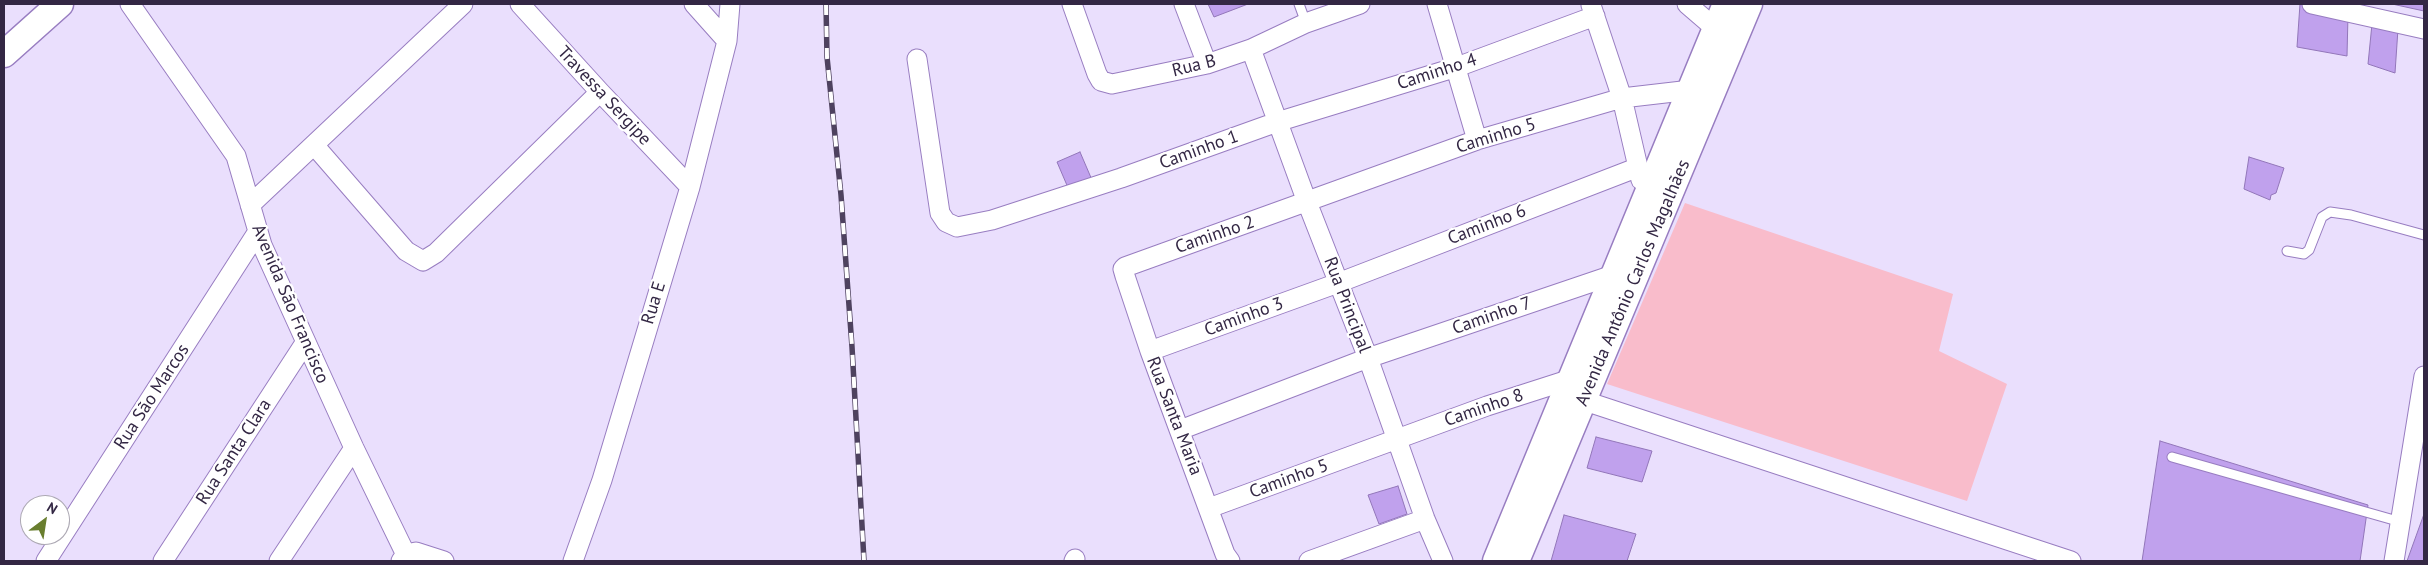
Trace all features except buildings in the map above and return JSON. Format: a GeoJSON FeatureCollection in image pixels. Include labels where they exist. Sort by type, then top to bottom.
{"type":"FeatureCollection","features":[{"type":"Feature","properties":{"kind":"main road"},"geometry":{"type":"LineString","coordinates":[[4,54],[60,4]]}},
{"type":"Feature","properties":{"kind":"main road","name":"Avenida Antônio Carlos Magalhães"},"geometry":{"type":"LineString","coordinates":[[1516,561],[1616,274],[1726,4]]}},
{"type":"Feature","properties":{"kind":"main road","name":"Avenida Antônio Carlos Magalhães"},"geometry":{"type":"LineString","coordinates":[[1496,561],[1749,4]]}},
{"type":"Feature","properties":{"kind":"street","name":"Avenida São Francisco"},"geometry":{"type":"LineString","coordinates":[[130,4],[236,156],[257,232],[405,559]]}},
{"type":"Feature","properties":{"kind":"street"},"geometry":{"type":"LineString","coordinates":[[250,205],[463,4]]}},
{"type":"Feature","properties":{"kind":"street","name":"Travessa Sergipe"},"geometry":{"type":"LineString","coordinates":[[520,4],[690,188]]}},
{"type":"Feature","properties":{"kind":"street"},"geometry":{"type":"LineString","coordinates":[[694,4],[727,41]]}},
{"type":"Feature","properties":{"kind":"street","name":"Rua E"},"geometry":{"type":"LineString","coordinates":[[573,561],[602,480],[690,188],[727,41],[730,4]]}},
{"type":"Feature","properties":{"kind":"street","name":"Rua B"},"geometry":{"type":"LineString","coordinates":[[1072,4],[1097,74],[1101,81],[1107,84],[1206,64],[1251,49],[1306,23],[1360,4]]}},
{"type":"Feature","properties":{"kind":"street"},"geometry":{"type":"LineString","coordinates":[[1184,4],[1206,64]]}},
{"type":"Feature","properties":{"kind":"street"},"geometry":{"type":"LineString","coordinates":[[1437,4],[1477,140]]}},
{"type":"Feature","properties":{"kind":"street"},"geometry":{"type":"LineString","coordinates":[[1687,4],[1716,29]]}},
{"type":"Feature","properties":{"kind":"street"},"geometry":{"type":"LineString","coordinates":[[2312,4],[2424,29]]}},
{"type":"Feature","properties":{"kind":"street"},"geometry":{"type":"LineString","coordinates":[[1593,10],[1622,98],[1636,168],[1647,198]]}},
{"type":"Feature","properties":{"kind":"street","name":"Caminho 4"},"geometry":{"type":"LineString","coordinates":[[1277,122],[1457,67],[1593,10]]}},
{"type":"Feature","properties":{"kind":"street","name":"Rua Principal"},"geometry":{"type":"LineString","coordinates":[[1251,49],[1307,202],[1398,439],[1425,519],[1443,561]]}},
{"type":"Feature","properties":{"kind":"street","name":"Caminho 1"},"geometry":{"type":"LineString","coordinates":[[917,59],[936,194],[940,213],[951,226],[992,220],[1121,178],[1277,122]]}},
{"type":"Feature","properties":{"kind":"street","name":"Caminho 5"},"geometry":{"type":"LineString","coordinates":[[1307,202],[1477,140],[1622,98],[1691,90]]}},
{"type":"Feature","properties":{"kind":"street"},"geometry":{"type":"LineString","coordinates":[[314,145],[406,251],[423,260],[436,253],[600,92]]}},
{"type":"Feature","properties":{"kind":"street","name":"Caminho 6"},"geometry":{"type":"LineString","coordinates":[[1338,282],[1636,168]]}},
{"type":"Feature","properties":{"kind":"street","name":"Caminho 2"},"geometry":{"type":"LineString","coordinates":[[1123,269],[1132,264],[1307,202]]}},
{"type":"Feature","properties":{"kind":"street","name":"Rua São Marcos"},"geometry":{"type":"LineString","coordinates":[[46,561],[257,232]]}},
{"type":"Feature","properties":{"kind":"street","name":"Rua Santa Maria"},"geometry":{"type":"LineString","coordinates":[[1123,269],[1150,351],[1225,554],[1230,561]]}},
{"type":"Feature","properties":{"kind":"street","name":"Caminho 7"},"geometry":{"type":"LineString","coordinates":[[1368,358],[1616,274]]}},
{"type":"Feature","properties":{"kind":"street","name":"Caminho 3"},"geometry":{"type":"LineString","coordinates":[[1150,351],[1338,282]]}},
{"type":"Feature","properties":{"kind":"street","name":"Rua Santa Clara"},"geometry":{"type":"LineString","coordinates":[[163,561],[306,343]]}},
{"type":"Feature","properties":{"kind":"street"},"geometry":{"type":"LineString","coordinates":[[1180,430],[1368,358]]}},
{"type":"Feature","properties":{"kind":"street"},"geometry":{"type":"LineString","coordinates":[[2394,561],[2422,408],[2424,376]]}},
{"type":"Feature","properties":{"kind":"street"},"geometry":{"type":"LineString","coordinates":[[1574,391],[2061,560]]}},
{"type":"Feature","properties":{"kind":"street","name":"Caminho 8"},"geometry":{"type":"LineString","coordinates":[[1398,439],[1487,406],[1574,391]]}},
{"type":"Feature","properties":{"kind":"street","name":"Caminho 5"},"geometry":{"type":"LineString","coordinates":[[1209,508],[1398,439]]}},
{"type":"Feature","properties":{"kind":"street"},"geometry":{"type":"LineString","coordinates":[[279,561],[354,448]]}},
{"type":"Feature","properties":{"kind":"street"},"geometry":{"type":"LineString","coordinates":[[1309,561],[1425,519]]}},
{"type":"Feature","properties":{"kind":"street"},"geometry":{"type":"LineString","coordinates":[[405,559],[425,554],[444,561]]}},
{"type":"Feature","properties":{"kind":"lane"},"geometry":{"type":"LineString","coordinates":[[1299,4],[1306,23]]}},
{"type":"Feature","properties":{"kind":"lane"},"geometry":{"type":"LineString","coordinates":[[2287,251],[2304,254],[2309,250],[2313,245],[2318,223],[2322,217],[2330,212],[2351,215],[2424,235]]}},
{"type":"Feature","properties":{"kind":"lane"},"geometry":{"type":"LineString","coordinates":[[2172,457],[2400,522]]}},
{"type":"Feature","properties":{"kind":"shaded area"},"geometry":{"type":"Polygon","coordinates":[[[1685,203],[1953,294],[1939,351],[2007,384],[1967,501],[1607,384],[1685,203]]]}},
{"type":"Feature","properties":{"kind":"railway"},"geometry":{"type":"LineString","coordinates":[[826,4],[827,57],[841,195],[864,561]]}}]}
